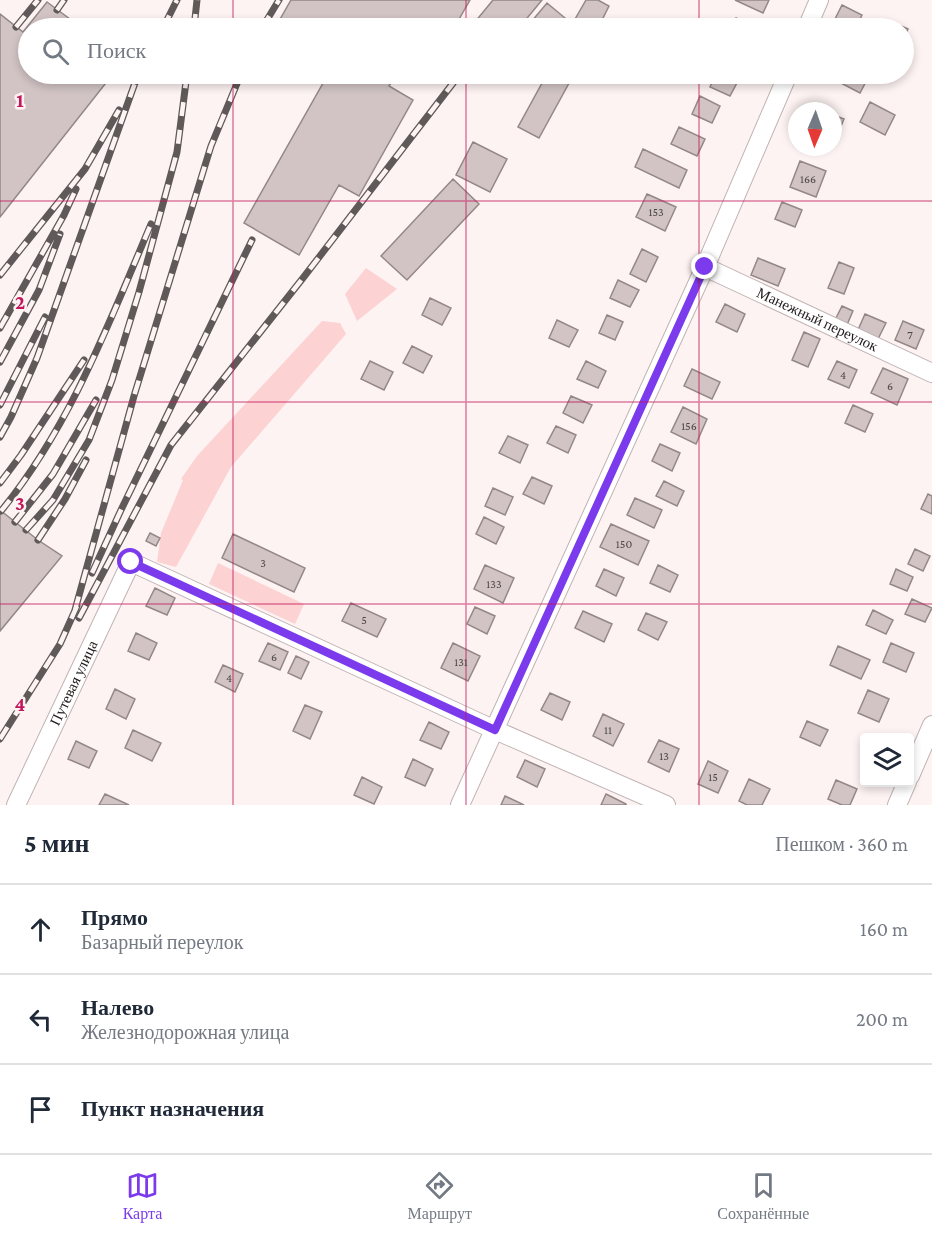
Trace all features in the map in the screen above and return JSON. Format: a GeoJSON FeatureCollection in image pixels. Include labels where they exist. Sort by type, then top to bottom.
{"type":"FeatureCollection","features":[{"type":"Feature","properties":{"kind":"street"},"geometry":{"type":"LineString","coordinates":[[811,18],[819,0]]}},
{"type":"Feature","properties":{"kind":"street"},"geometry":{"type":"LineString","coordinates":[[460,805],[705,267],[784,84]]}},
{"type":"Feature","properties":{"kind":"street","name":"Манежный переулок"},"geometry":{"type":"LineString","coordinates":[[705,267],[932,374]]}},
{"type":"Feature","properties":{"kind":"street","name":"Путевая улица"},"geometry":{"type":"LineString","coordinates":[[16,805],[131,562],[495,730]]}},
{"type":"Feature","properties":{"kind":"street"},"geometry":{"type":"LineString","coordinates":[[914,765],[932,725]]}},
{"type":"Feature","properties":{"kind":"street"},"geometry":{"type":"LineString","coordinates":[[495,730],[666,805]]}},
{"type":"Feature","properties":{"kind":"street"},"geometry":{"type":"LineString","coordinates":[[897,805],[905,787]]}},
{"type":"Feature","properties":{"kind":"shaded area"},"geometry":{"type":"Polygon","coordinates":[[[366,268],[397,289],[357,321],[345,294],[366,268]]]}},
{"type":"Feature","properties":{"kind":"shaded area"},"geometry":{"type":"Polygon","coordinates":[[[322,321],[340,323],[346,334],[231,467],[176,567],[157,562],[161,533],[183,480],[181,479],[197,456],[322,321]]]}},
{"type":"Feature","properties":{"kind":"shaded area"},"geometry":{"type":"Polygon","coordinates":[[[218,563],[304,604],[295,624],[209,584],[218,563]]]}},
{"type":"Feature","properties":{"kind":"building"},"geometry":{"type":"Polygon","coordinates":[[[291,0],[470,0],[460,18],[281,18],[291,0]]]}},
{"type":"Feature","properties":{"kind":"building"},"geometry":{"type":"Polygon","coordinates":[[[493,0],[542,0],[527,18],[478,18],[493,0]]]}},
{"type":"Feature","properties":{"kind":"building"},"geometry":{"type":"Polygon","coordinates":[[[586,0],[598,0],[609,6],[603,18],[576,18],[586,0]]]}},
{"type":"Feature","properties":{"kind":"building"},"geometry":{"type":"Polygon","coordinates":[[[735,0],[769,0],[763,13],[735,0]]]}},
{"type":"Feature","properties":{"kind":"building"},"geometry":{"type":"Polygon","coordinates":[[[47,2],[69,18],[34,18],[47,2]]]}},
{"type":"Feature","properties":{"kind":"building"},"geometry":{"type":"Polygon","coordinates":[[[547,3],[565,18],[534,18],[547,3]]]}},
{"type":"Feature","properties":{"kind":"building"},"geometry":{"type":"Polygon","coordinates":[[[842,5],[862,15],[861,18],[836,18],[842,5]]]}},
{"type":"Feature","properties":{"kind":"building"},"geometry":{"type":"Polygon","coordinates":[[[0,14],[18,28],[18,84],[105,84],[0,217],[0,14]]]}},
{"type":"Feature","properties":{"kind":"building"},"geometry":{"type":"Polygon","coordinates":[[[322,84],[390,84],[389,86],[413,100],[359,196],[339,185],[299,255],[244,223],[322,84]]]}},
{"type":"Feature","properties":{"kind":"building"},"geometry":{"type":"Polygon","coordinates":[[[542,84],[569,84],[539,138],[518,127],[542,84]]]}},
{"type":"Feature","properties":{"kind":"building"},"geometry":{"type":"Polygon","coordinates":[[[711,84],[736,84],[730,96],[710,87],[711,84]]]}},
{"type":"Feature","properties":{"kind":"building"},"geometry":{"type":"Polygon","coordinates":[[[843,84],[865,84],[860,93],[843,84]]]}},
{"type":"Feature","properties":{"kind":"building"},"geometry":{"type":"Polygon","coordinates":[[[700,96],[720,106],[712,123],[692,114],[700,96]]]}},
{"type":"Feature","properties":{"kind":"building"},"geometry":{"type":"Polygon","coordinates":[[[870,102],[895,115],[885,135],[860,122],[870,102]]]}},
{"type":"Feature","properties":{"kind":"building"},"geometry":{"type":"Polygon","coordinates":[[[679,127],[705,139],[697,156],[671,144],[679,127]]]}},
{"type":"Feature","properties":{"kind":"building"},"geometry":{"type":"Polygon","coordinates":[[[473,142],[507,159],[490,192],[456,175],[473,142]]]}},
{"type":"Feature","properties":{"kind":"building"},"geometry":{"type":"Polygon","coordinates":[[[643,149],[687,170],[679,188],[635,167],[643,149]]]}},
{"type":"Feature","properties":{"kind":"building"},"geometry":{"type":"Polygon","coordinates":[[[800,161],[826,171],[816,197],[790,187],[800,161]]]}},
{"type":"Feature","properties":{"kind":"building"},"geometry":{"type":"Polygon","coordinates":[[[453,179],[479,204],[407,280],[381,256],[453,179]]]}},
{"type":"Feature","properties":{"kind":"building"},"geometry":{"type":"Polygon","coordinates":[[[647,194],[676,207],[665,231],[636,217],[647,194]]]}},
{"type":"Feature","properties":{"kind":"building"},"geometry":{"type":"Polygon","coordinates":[[[782,202],[802,210],[795,227],[775,219],[782,202]]]}},
{"type":"Feature","properties":{"kind":"building"},"geometry":{"type":"Polygon","coordinates":[[[642,249],[658,257],[646,282],[630,274],[642,249]]]}},
{"type":"Feature","properties":{"kind":"building"},"geometry":{"type":"Polygon","coordinates":[[[758,258],[785,269],[778,286],[751,275],[758,258]]]}},
{"type":"Feature","properties":{"kind":"building"},"geometry":{"type":"Polygon","coordinates":[[[839,262],[854,268],[844,294],[828,288],[839,262]]]}},
{"type":"Feature","properties":{"kind":"building"},"geometry":{"type":"Polygon","coordinates":[[[618,280],[639,290],[630,307],[610,298],[618,280]]]}},
{"type":"Feature","properties":{"kind":"building"},"geometry":{"type":"Polygon","coordinates":[[[430,298],[451,308],[442,325],[422,315],[430,298]]]}},
{"type":"Feature","properties":{"kind":"building"},"geometry":{"type":"Polygon","coordinates":[[[725,304],[745,314],[737,332],[716,322],[725,304]]]}},
{"type":"Feature","properties":{"kind":"building"},"geometry":{"type":"Polygon","coordinates":[[[842,306],[853,311],[846,327],[834,322],[842,306]]]}},
{"type":"Feature","properties":{"kind":"building"},"geometry":{"type":"Polygon","coordinates":[[[865,314],[886,323],[877,341],[857,332],[865,314]]]}},
{"type":"Feature","properties":{"kind":"building"},"geometry":{"type":"Polygon","coordinates":[[[607,315],[623,322],[615,340],[599,333],[607,315]]]}},
{"type":"Feature","properties":{"kind":"building"},"geometry":{"type":"Polygon","coordinates":[[[557,320],[578,330],[569,347],[549,338],[557,320]]]}},
{"type":"Feature","properties":{"kind":"building"},"geometry":{"type":"Polygon","coordinates":[[[903,321],[924,330],[916,349],[895,340],[903,321]]]}},
{"type":"Feature","properties":{"kind":"building"},"geometry":{"type":"Polygon","coordinates":[[[804,332],[820,339],[808,367],[792,360],[804,332]]]}},
{"type":"Feature","properties":{"kind":"building"},"geometry":{"type":"Polygon","coordinates":[[[412,346],[432,356],[423,373],[403,363],[412,346]]]}},
{"type":"Feature","properties":{"kind":"building"},"geometry":{"type":"Polygon","coordinates":[[[370,361],[393,372],[384,390],[361,379],[370,361]]]}},
{"type":"Feature","properties":{"kind":"building"},"geometry":{"type":"Polygon","coordinates":[[[586,361],[606,371],[598,388],[577,379],[586,361]]]}},
{"type":"Feature","properties":{"kind":"building"},"geometry":{"type":"Polygon","coordinates":[[[837,361],[857,370],[849,388],[828,379],[837,361]]]}},
{"type":"Feature","properties":{"kind":"building"},"geometry":{"type":"Polygon","coordinates":[[[883,368],[908,379],[897,405],[871,393],[883,368]]]}},
{"type":"Feature","properties":{"kind":"building"},"geometry":{"type":"Polygon","coordinates":[[[692,369],[720,382],[712,399],[684,386],[692,369]]]}},
{"type":"Feature","properties":{"kind":"building"},"geometry":{"type":"Polygon","coordinates":[[[571,396],[592,405],[583,423],[563,413],[571,396]]]}},
{"type":"Feature","properties":{"kind":"building"},"geometry":{"type":"Polygon","coordinates":[[[853,405],[873,414],[865,432],[845,423],[853,405]]]}},
{"type":"Feature","properties":{"kind":"building"},"geometry":{"type":"Polygon","coordinates":[[[683,407],[707,419],[696,444],[671,432],[683,407]]]}},
{"type":"Feature","properties":{"kind":"building"},"geometry":{"type":"Polygon","coordinates":[[[556,426],[576,435],[568,453],[547,443],[556,426]]]}},
{"type":"Feature","properties":{"kind":"building"},"geometry":{"type":"Polygon","coordinates":[[[508,436],[528,445],[520,463],[499,453],[508,436]]]}},
{"type":"Feature","properties":{"kind":"building"},"geometry":{"type":"Polygon","coordinates":[[[660,444],[680,453],[672,471],[652,461],[660,444]]]}},
{"type":"Feature","properties":{"kind":"building"},"geometry":{"type":"Polygon","coordinates":[[[532,477],[552,486],[544,504],[523,494],[532,477]]]}},
{"type":"Feature","properties":{"kind":"building"},"geometry":{"type":"Polygon","coordinates":[[[664,481],[684,491],[677,506],[656,496],[664,481]]]}},
{"type":"Feature","properties":{"kind":"building"},"geometry":{"type":"Polygon","coordinates":[[[493,488],[513,497],[505,515],[485,506],[493,488]]]}},
{"type":"Feature","properties":{"kind":"building"},"geometry":{"type":"Polygon","coordinates":[[[928,494],[932,496],[932,514],[921,509],[928,494]]]}},
{"type":"Feature","properties":{"kind":"building"},"geometry":{"type":"Polygon","coordinates":[[[635,498],[662,510],[654,528],[627,515],[635,498]]]}},
{"type":"Feature","properties":{"kind":"building"},"geometry":{"type":"Polygon","coordinates":[[[0,510],[62,556],[0,631],[0,510]]]}},
{"type":"Feature","properties":{"kind":"building"},"geometry":{"type":"Polygon","coordinates":[[[484,517],[504,527],[496,544],[476,534],[484,517]]]}},
{"type":"Feature","properties":{"kind":"building"},"geometry":{"type":"Polygon","coordinates":[[[611,524],[649,541],[638,565],[600,547],[611,524]]]}},
{"type":"Feature","properties":{"kind":"building"},"geometry":{"type":"Polygon","coordinates":[[[150,533],[160,538],[156,546],[146,541],[150,533]]]}},
{"type":"Feature","properties":{"kind":"building"},"geometry":{"type":"Polygon","coordinates":[[[233,534],[305,568],[294,592],[222,558],[233,534]]]}},
{"type":"Feature","properties":{"kind":"building"},"geometry":{"type":"Polygon","coordinates":[[[915,549],[930,556],[923,571],[908,564],[915,549]]]}},
{"type":"Feature","properties":{"kind":"building"},"geometry":{"type":"Polygon","coordinates":[[[485,565],[514,578],[503,603],[474,589],[485,565]]]}},
{"type":"Feature","properties":{"kind":"building"},"geometry":{"type":"Polygon","coordinates":[[[658,565],[678,575],[670,592],[650,583],[658,565]]]}},
{"type":"Feature","properties":{"kind":"building"},"geometry":{"type":"Polygon","coordinates":[[[604,569],[624,578],[616,596],[596,586],[604,569]]]}},
{"type":"Feature","properties":{"kind":"building"},"geometry":{"type":"Polygon","coordinates":[[[896,569],[913,577],[907,591],[890,584],[896,569]]]}},
{"type":"Feature","properties":{"kind":"building"},"geometry":{"type":"Polygon","coordinates":[[[155,588],[175,598],[167,615],[146,606],[155,588]]]}},
{"type":"Feature","properties":{"kind":"building"},"geometry":{"type":"Polygon","coordinates":[[[912,599],[932,608],[925,622],[905,614],[912,599]]]}},
{"type":"Feature","properties":{"kind":"building"},"geometry":{"type":"Polygon","coordinates":[[[351,603],[386,619],[377,637],[342,621],[351,603]]]}},
{"type":"Feature","properties":{"kind":"building"},"geometry":{"type":"Polygon","coordinates":[[[475,607],[495,616],[487,634],[467,624],[475,607]]]}},
{"type":"Feature","properties":{"kind":"building"},"geometry":{"type":"Polygon","coordinates":[[[873,610],[893,620],[886,634],[866,625],[873,610]]]}},
{"type":"Feature","properties":{"kind":"building"},"geometry":{"type":"Polygon","coordinates":[[[583,611],[612,624],[604,642],[575,628],[583,611]]]}},
{"type":"Feature","properties":{"kind":"building"},"geometry":{"type":"Polygon","coordinates":[[[646,613],[667,622],[658,640],[638,630],[646,613]]]}},
{"type":"Feature","properties":{"kind":"building"},"geometry":{"type":"Polygon","coordinates":[[[136,633],[157,643],[149,660],[128,651],[136,633]]]}},
{"type":"Feature","properties":{"kind":"building"},"geometry":{"type":"Polygon","coordinates":[[[268,643],[288,652],[280,670],[259,661],[268,643]]]}},
{"type":"Feature","properties":{"kind":"building"},"geometry":{"type":"Polygon","coordinates":[[[453,643],[480,656],[468,681],[441,668],[453,643]]]}},
{"type":"Feature","properties":{"kind":"building"},"geometry":{"type":"Polygon","coordinates":[[[891,643],[914,653],[906,672],[883,662],[891,643]]]}},
{"type":"Feature","properties":{"kind":"building"},"geometry":{"type":"Polygon","coordinates":[[[838,646],[870,660],[861,679],[830,665],[838,646]]]}},
{"type":"Feature","properties":{"kind":"building"},"geometry":{"type":"Polygon","coordinates":[[[296,656],[309,662],[301,679],[288,673],[296,656]]]}},
{"type":"Feature","properties":{"kind":"building"},"geometry":{"type":"Polygon","coordinates":[[[223,665],[243,674],[235,692],[215,682],[223,665]]]}},
{"type":"Feature","properties":{"kind":"building"},"geometry":{"type":"Polygon","coordinates":[[[115,689],[135,699],[126,719],[106,709],[115,689]]]}},
{"type":"Feature","properties":{"kind":"building"},"geometry":{"type":"Polygon","coordinates":[[[868,690],[889,699],[879,722],[858,713],[868,690]]]}},
{"type":"Feature","properties":{"kind":"building"},"geometry":{"type":"Polygon","coordinates":[[[550,693],[570,702],[562,720],[541,710],[550,693]]]}},
{"type":"Feature","properties":{"kind":"building"},"geometry":{"type":"Polygon","coordinates":[[[305,705],[322,712],[310,739],[293,731],[305,705]]]}},
{"type":"Feature","properties":{"kind":"building"},"geometry":{"type":"Polygon","coordinates":[[[603,714],[624,724],[613,746],[593,736],[603,714]]]}},
{"type":"Feature","properties":{"kind":"building"},"geometry":{"type":"Polygon","coordinates":[[[807,721],[828,730],[820,746],[800,737],[807,721]]]}},
{"type":"Feature","properties":{"kind":"building"},"geometry":{"type":"Polygon","coordinates":[[[429,722],[449,732],[441,749],[420,740],[429,722]]]}},
{"type":"Feature","properties":{"kind":"building"},"geometry":{"type":"Polygon","coordinates":[[[133,730],[161,743],[152,761],[125,748],[133,730]]]}},
{"type":"Feature","properties":{"kind":"building"},"geometry":{"type":"Polygon","coordinates":[[[659,740],[679,749],[669,772],[648,762],[659,740]]]}},
{"type":"Feature","properties":{"kind":"building"},"geometry":{"type":"Polygon","coordinates":[[[76,741],[97,751],[89,768],[68,759],[76,741]]]}},
{"type":"Feature","properties":{"kind":"building"},"geometry":{"type":"Polygon","coordinates":[[[413,759],[433,769],[425,786],[405,777],[413,759]]]}},
{"type":"Feature","properties":{"kind":"building"},"geometry":{"type":"Polygon","coordinates":[[[525,760],[545,769],[537,787],[517,777],[525,760]]]}},
{"type":"Feature","properties":{"kind":"building"},"geometry":{"type":"Polygon","coordinates":[[[708,761],[728,771],[718,793],[698,784],[708,761]]]}},
{"type":"Feature","properties":{"kind":"building"},"geometry":{"type":"Polygon","coordinates":[[[362,777],[382,787],[374,804],[354,795],[362,777]]]}},
{"type":"Feature","properties":{"kind":"building"},"geometry":{"type":"Polygon","coordinates":[[[749,779],[770,789],[762,805],[747,805],[739,801],[749,779]]]}},
{"type":"Feature","properties":{"kind":"building"},"geometry":{"type":"Polygon","coordinates":[[[836,780],[857,789],[850,805],[842,805],[828,799],[836,780]]]}},
{"type":"Feature","properties":{"kind":"building"},"geometry":{"type":"Polygon","coordinates":[[[105,794],[129,805],[99,805],[105,794]]]}},
{"type":"Feature","properties":{"kind":"building"},"geometry":{"type":"Polygon","coordinates":[[[606,794],[626,804],[626,805],[601,805],[606,794]]]}},
{"type":"Feature","properties":{"kind":"building"},"geometry":{"type":"Polygon","coordinates":[[[505,796],[524,805],[501,805],[505,796]]]}},
{"type":"Feature","properties":{"kind":"railway"},"geometry":{"type":"LineString","coordinates":[[23,18],[38,0]]}},
{"type":"Feature","properties":{"kind":"railway"},"geometry":{"type":"LineString","coordinates":[[57,10],[64,0]]}},
{"type":"Feature","properties":{"kind":"railway"},"geometry":{"type":"LineString","coordinates":[[168,18],[177,0]]}},
{"type":"Feature","properties":{"kind":"railway"},"geometry":{"type":"LineString","coordinates":[[195,18],[197,0]]}},
{"type":"Feature","properties":{"kind":"railway"},"geometry":{"type":"LineString","coordinates":[[268,18],[279,0]]}},
{"type":"Feature","properties":{"kind":"railway"},"geometry":{"type":"LineString","coordinates":[[0,437],[37,358],[135,84]]}},
{"type":"Feature","properties":{"kind":"railway"},"geometry":{"type":"LineString","coordinates":[[26,530],[53,500],[89,440],[112,380],[139,292],[177,152],[186,84]]}},
{"type":"Feature","properties":{"kind":"railway"},"geometry":{"type":"LineString","coordinates":[[75,610],[134,396],[211,146],[237,84]]}},
{"type":"Feature","properties":{"kind":"railway"},"geometry":{"type":"LineString","coordinates":[[79,618],[171,445],[452,84]]}},
{"type":"Feature","properties":{"kind":"railway"},"geometry":{"type":"LineString","coordinates":[[0,275],[85,169],[119,110]]}},
{"type":"Feature","properties":{"kind":"railway"},"geometry":{"type":"LineString","coordinates":[[0,328],[64,215],[76,189]]}},
{"type":"Feature","properties":{"kind":"railway"},"geometry":{"type":"LineString","coordinates":[[1,511],[26,479],[68,409],[103,336],[151,224]]}},
{"type":"Feature","properties":{"kind":"railway"},"geometry":{"type":"LineString","coordinates":[[0,362],[39,290],[60,234]]}},
{"type":"Feature","properties":{"kind":"railway"},"geometry":{"type":"LineString","coordinates":[[92,573],[252,240]]}},
{"type":"Feature","properties":{"kind":"railway"},"geometry":{"type":"LineString","coordinates":[[0,405],[45,317]]}},
{"type":"Feature","properties":{"kind":"railway"},"geometry":{"type":"LineString","coordinates":[[0,483],[84,360]]}},
{"type":"Feature","properties":{"kind":"railway"},"geometry":{"type":"LineString","coordinates":[[15,522],[53,474],[96,400]]}},
{"type":"Feature","properties":{"kind":"railway"},"geometry":{"type":"LineString","coordinates":[[38,540],[65,499],[86,460]]}},
{"type":"Feature","properties":{"kind":"railway"},"geometry":{"type":"LineString","coordinates":[[0,739],[60,644],[77,606]]}},
{"type":"Feature","properties":{"kind":"route"},"geometry":{"type":"LineString","coordinates":[[131,562],[495,730],[705,267]]}}]}
